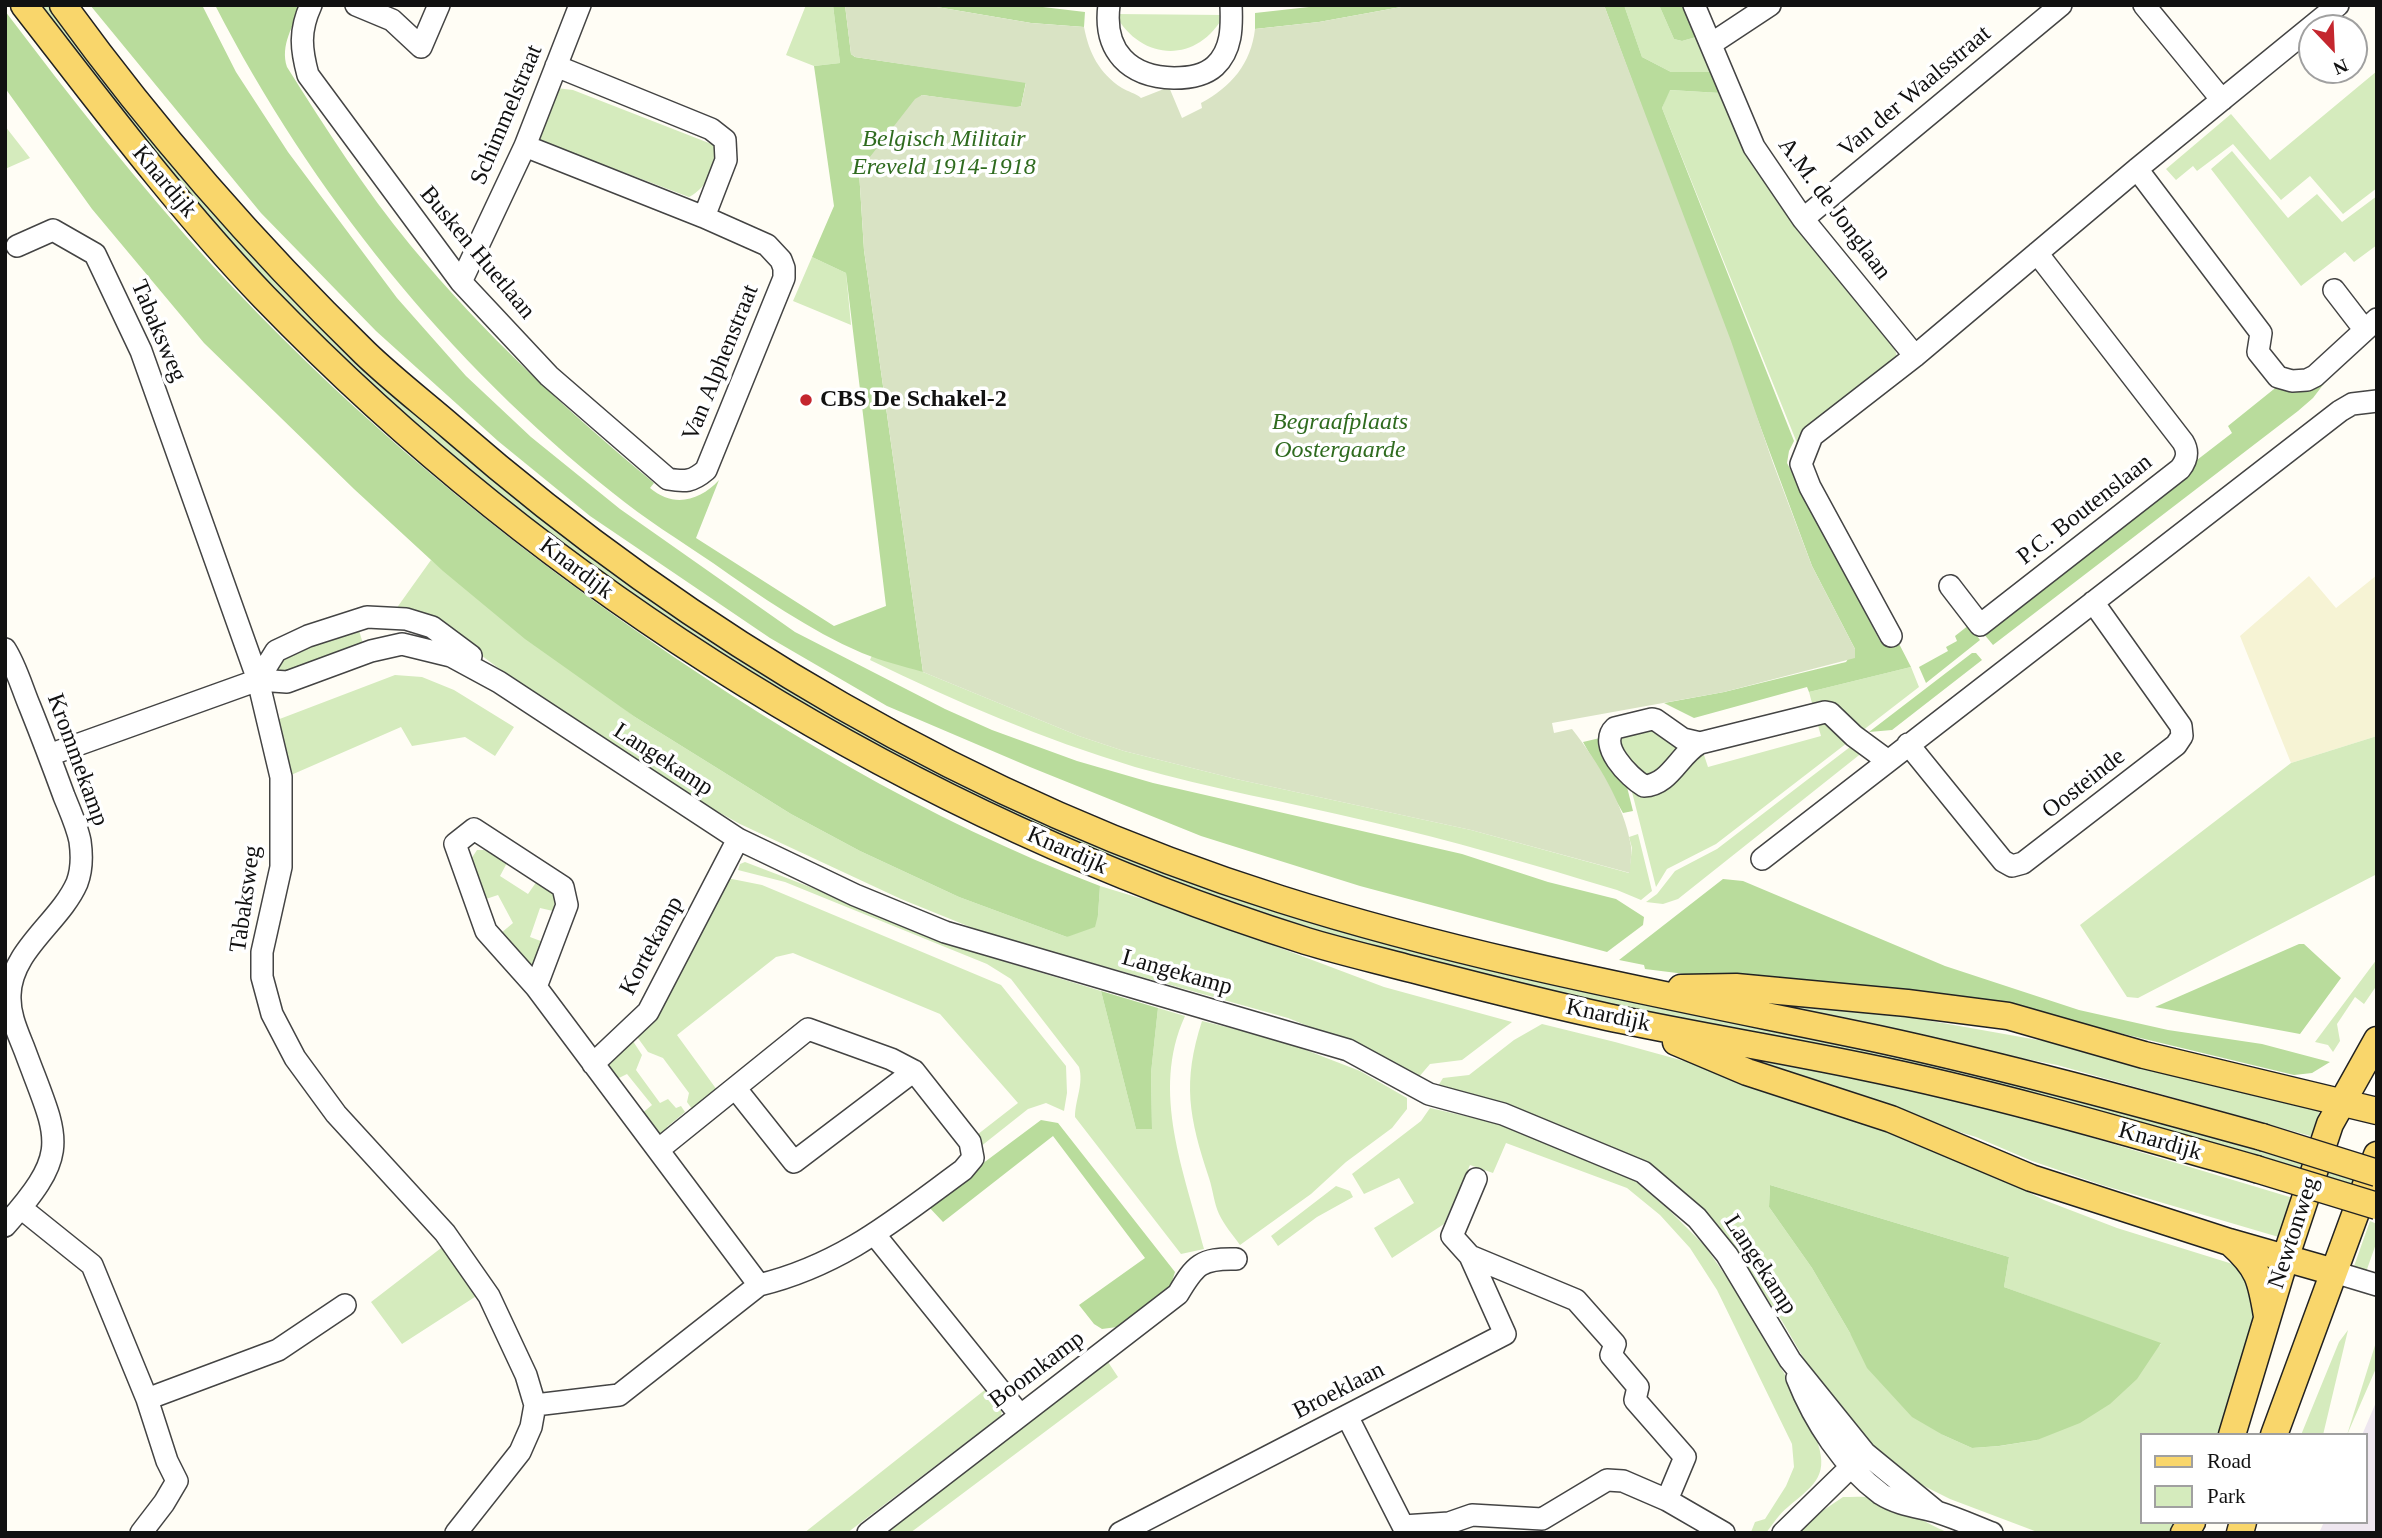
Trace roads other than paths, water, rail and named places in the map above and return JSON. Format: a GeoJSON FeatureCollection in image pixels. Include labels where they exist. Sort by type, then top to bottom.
{"type":"FeatureCollection","features":[{"type":"Feature","properties":{"kind":"main road","name":"Knardijk"},"geometry":{"type":"LineString","coordinates":[[24,5],[155,174],[260,293],[346,378],[489,504],[614,598],[818,729],[998,820],[1120,874],[1312,943],[1535,1001],[1870,1068],[2081,1119],[2377,1206]]}},
{"type":"Feature","properties":{"kind":"main road","name":"Knardijk"},"geometry":{"type":"LineString","coordinates":[[63,5],[181,155],[285,272],[369,357],[510,480],[634,574],[835,704],[973,776],[1148,852],[1239,886],[1420,940],[1595,981],[1899,1044],[2090,1090],[2377,1172]]}},
{"type":"Feature","properties":{"kind":"main road"},"geometry":{"type":"LineString","coordinates":[[1634,989],[1736,986],[2008,1016],[2144,1055],[2377,1111]]}},
{"type":"Feature","properties":{"kind":"main road"},"geometry":{"type":"LineString","coordinates":[[1626,1021],[1747,1072],[1891,1119],[2031,1178],[2229,1242],[2334,1272]]}},
{"type":"Feature","properties":{"kind":"main road","name":"Newtonweg"},"geometry":{"type":"LineString","coordinates":[[2233,1433],[2329,1124],[2377,1040]]}},
{"type":"Feature","properties":{"kind":"main road","name":"Newtonweg"},"geometry":{"type":"LineString","coordinates":[[2275,1433],[2377,1155]]}},
{"type":"Feature","properties":{"kind":"main road"},"geometry":{"type":"LineString","coordinates":[[2229,1242],[2254,1268],[2260,1281],[2267,1318]]}},
{"type":"Feature","properties":{"kind":"street","name":"Busken Huetlaan"},"geometry":{"type":"LineString","coordinates":[[311,5],[306,16],[300,49],[309,75],[461,282],[559,384],[668,479],[688,482]]}},
{"type":"Feature","properties":{"kind":"street"},"geometry":{"type":"LineString","coordinates":[[356,5],[392,20],[421,47],[439,5]]}},
{"type":"Feature","properties":{"kind":"street","name":"Schimmelstraat"},"geometry":{"type":"LineString","coordinates":[[461,282],[525,146],[580,5]]}},
{"type":"Feature","properties":{"kind":"street"},"geometry":{"type":"LineString","coordinates":[[1109,5],[1110,38],[1128,64],[1146,74],[1183,78],[1206,72],[1219,62],[1229,42],[1231,5]]}},
{"type":"Feature","properties":{"kind":"street","name":"A.M. de Jonglaan"},"geometry":{"type":"LineString","coordinates":[[1694,5],[1754,147],[1804,219],[1915,356]]}},
{"type":"Feature","properties":{"kind":"street"},"geometry":{"type":"LineString","coordinates":[[1711,44],[1770,5]]}},
{"type":"Feature","properties":{"kind":"street","name":"Van der Waalsstraat"},"geometry":{"type":"LineString","coordinates":[[1804,219],[2061,5]]}},
{"type":"Feature","properties":{"kind":"street"},"geometry":{"type":"LineString","coordinates":[[2144,5],[2222,100]]}},
{"type":"Feature","properties":{"kind":"street"},"geometry":{"type":"LineString","coordinates":[[1891,636],[1810,487],[1801,464],[1812,436],[1915,356],[2137,169],[2338,5]]}},
{"type":"Feature","properties":{"kind":"street"},"geometry":{"type":"LineString","coordinates":[[556,66],[711,129],[725,140],[726,160],[704,217]]}},
{"type":"Feature","properties":{"kind":"street","name":"Van Alphenstraat"},"geometry":{"type":"LineString","coordinates":[[525,146],[767,245],[781,260],[784,278],[706,470],[688,482]]}},
{"type":"Feature","properties":{"kind":"street"},"geometry":{"type":"LineString","coordinates":[[2137,169],[2261,333],[2258,352],[2278,377],[2299,381],[2315,376],[2370,324],[2334,290]]}},
{"type":"Feature","properties":{"kind":"street","name":"Tabaksweg"},"geometry":{"type":"LineString","coordinates":[[18,246],[53,230],[95,254],[141,351],[258,680],[281,777],[281,867],[262,952],[262,978],[272,1014],[295,1058],[337,1114],[444,1233],[489,1296],[526,1375],[535,1405]]}},
{"type":"Feature","properties":{"kind":"street","name":"P.C. Boutenslaan"},"geometry":{"type":"LineString","coordinates":[[1950,586],[1980,625],[2186,462],[2187,449],[2183,442],[2037,253]]}},
{"type":"Feature","properties":{"kind":"street"},"geometry":{"type":"LineString","coordinates":[[1762,859],[2340,411],[2352,404],[2377,401]]}},
{"type":"Feature","properties":{"kind":"street","name":"Oosteinde"},"geometry":{"type":"LineString","coordinates":[[1908,744],[2003,862],[2012,866],[2024,863],[2176,745],[2182,736],[2181,726],[2092,603]]}},
{"type":"Feature","properties":{"kind":"street","name":"Langekamp"},"geometry":{"type":"LineString","coordinates":[[258,680],[276,651],[308,636],[367,617],[406,619],[432,627],[468,653],[499,682]]}},
{"type":"Feature","properties":{"kind":"street","name":"Langekamp"},"geometry":{"type":"LineString","coordinates":[[49,755],[258,680],[287,682],[371,651],[402,644],[451,656],[499,682],[738,839],[855,895],[945,932],[1348,1051],[1429,1094],[1503,1114],[1643,1172],[1698,1218],[1727,1255],[1790,1360],[1859,1460],[1937,1512],[1992,1533]]}},
{"type":"Feature","properties":{"kind":"street","name":"Krommekamp"},"geometry":{"type":"LineString","coordinates":[[5,649],[49,755],[76,830],[81,864],[78,882],[69,898],[17,968],[12,981],[8,1005],[50,1117],[55,1144],[46,1174],[5,1226]]}},
{"type":"Feature","properties":{"kind":"street"},"geometry":{"type":"LineString","coordinates":[[1700,743],[1825,712],[1830,713],[1854,736],[1888,761]]}},
{"type":"Feature","properties":{"kind":"street"},"geometry":{"type":"LineString","coordinates":[[536,988],[567,905],[563,887],[474,829],[455,845],[486,931],[536,988],[759,1285]]}},
{"type":"Feature","properties":{"kind":"street","name":"Kortekamp"},"geometry":{"type":"LineString","coordinates":[[593,1064],[648,1012],[738,839]]}},
{"type":"Feature","properties":{"kind":"street"},"geometry":{"type":"LineString","coordinates":[[456,1533],[520,1452],[531,1427],[535,1405],[619,1395],[759,1285],[794,1276],[875,1235],[963,1170],[973,1158],[970,1142],[914,1071],[891,1059],[808,1029],[658,1150]]}},
{"type":"Feature","properties":{"kind":"street"},"geometry":{"type":"LineString","coordinates":[[736,1088],[793,1162],[914,1071]]}},
{"type":"Feature","properties":{"kind":"street","name":"Broeklaan"},"geometry":{"type":"LineString","coordinates":[[1120,1533],[1506,1334],[1470,1256],[1452,1237],[1476,1179]]}},
{"type":"Feature","properties":{"kind":"street"},"geometry":{"type":"LineString","coordinates":[[21,1208],[92,1265],[147,1399],[167,1461],[177,1481],[141,1533]]}},
{"type":"Feature","properties":{"kind":"street"},"geometry":{"type":"LineString","coordinates":[[875,1235],[1020,1415]]}},
{"type":"Feature","properties":{"kind":"street"},"geometry":{"type":"LineString","coordinates":[[1470,1256],[1576,1300],[1615,1344],[1611,1355],[1638,1387],[1635,1400],[1685,1457],[1667,1500]]}},
{"type":"Feature","properties":{"kind":"street","name":"Boomkamp"},"geometry":{"type":"LineString","coordinates":[[868,1533],[1178,1294],[1200,1263],[1216,1259],[1236,1259]]}},
{"type":"Feature","properties":{"kind":"street"},"geometry":{"type":"LineString","coordinates":[[2334,1272],[2377,1284]]}},
{"type":"Feature","properties":{"kind":"street"},"geometry":{"type":"LineString","coordinates":[[147,1399],[278,1350],[345,1305]]}},
{"type":"Feature","properties":{"kind":"street"},"geometry":{"type":"LineString","coordinates":[[1347,1416],[1403,1525],[1448,1528],[1472,1515],[1542,1519],[1607,1480],[1623,1481],[1667,1500],[1724,1533]]}},
{"type":"Feature","properties":{"kind":"street"},"geometry":{"type":"LineString","coordinates":[[1783,1533],[1859,1460]]}},
{"type":"Feature","properties":{"kind":"place","name":"CBS De Schakel-2"},"geometry":{"type":"Point","coordinates":[806,400]}},
{"type":"Feature","properties":{"kind":"park label","name":"Belgisch Militair Ereveld 1914-1918"},"geometry":{"type":"Point","coordinates":[944,154]}},
{"type":"Feature","properties":{"kind":"park label","name":"Begraafplaats Oostergaarde"},"geometry":{"type":"Point","coordinates":[1340,437]}}]}
